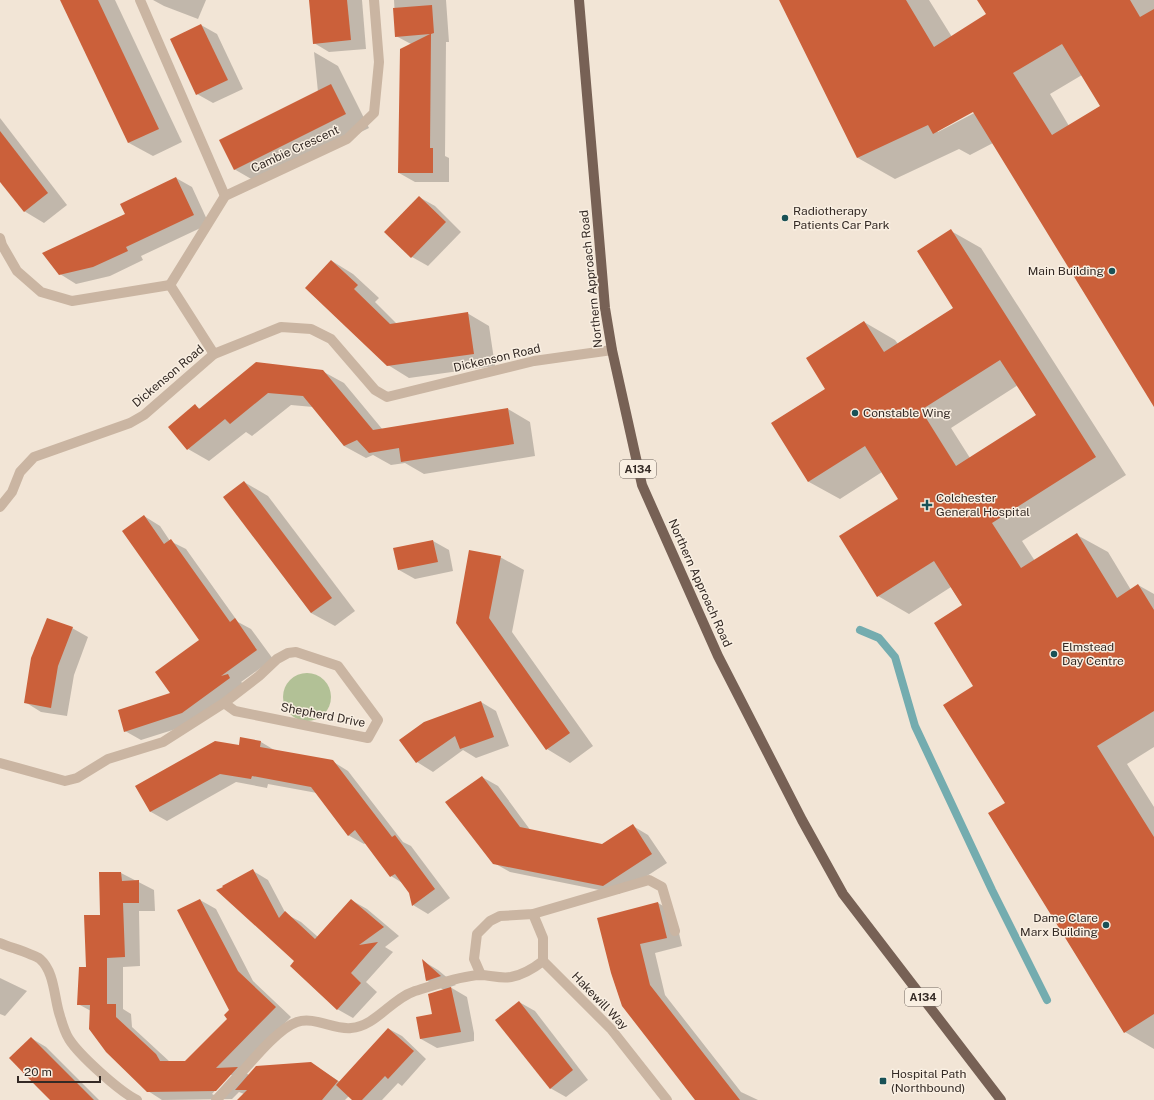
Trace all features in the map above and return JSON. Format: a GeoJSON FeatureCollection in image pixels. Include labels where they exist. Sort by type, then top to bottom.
{"type":"FeatureCollection","features":[{"type":"Feature","properties":{"kind":"main road","name":"Northern Approach Road"},"geometry":{"type":"LineString","coordinates":[[579,0],[605,308],[612,350],[642,485],[718,656],[802,820],[843,894],[1001,1100]]}},
{"type":"Feature","properties":{"kind":"street"},"geometry":{"type":"LineString","coordinates":[[0,238],[2,245],[17,271],[40,292],[72,301],[170,285],[225,196],[140,0]]}},
{"type":"Feature","properties":{"kind":"street","name":"Cambie Crescent"},"geometry":{"type":"LineString","coordinates":[[225,196],[347,139],[374,112],[379,62],[374,0]]}},
{"type":"Feature","properties":{"kind":"street"},"geometry":{"type":"LineString","coordinates":[[170,285],[214,354]]}},
{"type":"Feature","properties":{"kind":"street","name":"Dickenson Road"},"geometry":{"type":"LineString","coordinates":[[0,507],[12,492],[20,472],[34,458],[130,423],[144,415],[214,354],[281,327],[311,329],[331,339],[375,390],[387,397],[534,361],[612,350]]}},
{"type":"Feature","properties":{"kind":"street","name":"Shepherd Drive"},"geometry":{"type":"LineString","coordinates":[[0,763],[65,781],[77,778],[108,759],[163,742],[224,703],[259,676],[277,659],[288,653],[296,652],[338,666],[378,720],[368,738],[235,711],[224,703]]}},
{"type":"Feature","properties":{"kind":"street"},"geometry":{"type":"LineString","coordinates":[[481,975],[474,960],[477,934],[490,921],[500,916],[533,914],[649,880],[662,887],[675,931]]}},
{"type":"Feature","properties":{"kind":"street"},"geometry":{"type":"LineString","coordinates":[[216,1100],[279,1033],[297,1022],[314,1022],[350,1029],[366,1025],[394,1002],[413,992],[456,980],[481,975],[510,977],[534,968],[543,962],[543,938],[533,914]]}},
{"type":"Feature","properties":{"kind":"street"},"geometry":{"type":"LineString","coordinates":[[0,943],[40,959],[49,974],[55,992],[59,1016],[69,1039],[86,1058],[128,1095],[137,1100]]}},
{"type":"Feature","properties":{"kind":"street","name":"Hakewill Way"},"geometry":{"type":"LineString","coordinates":[[543,962],[611,1029],[667,1100]]}},
{"type":"Feature","properties":{"kind":"green space"},"geometry":{"type":"Polygon","coordinates":[[[302,673],[312,673],[324,680],[331,692],[331,702],[324,714],[312,721],[302,721],[294,717],[287,710],[283,702],[283,692],[287,684],[294,677],[302,673]]]}},
{"type":"Feature","properties":{"kind":"building"},"geometry":{"type":"Polygon","coordinates":[[[60,0],[98,0],[159,129],[128,143],[60,0]]]}},
{"type":"Feature","properties":{"kind":"building"},"geometry":{"type":"Polygon","coordinates":[[[309,0],[347,0],[351,40],[313,44],[309,0]]]}},
{"type":"Feature","properties":{"kind":"building"},"geometry":{"type":"Polygon","coordinates":[[[779,0],[906,0],[934,47],[986,14],[977,0],[1130,0],[1140,17],[1154,9],[1154,407],[973,112],[933,134],[928,125],[857,158],[779,0]],[[1062,44],[1013,73],[1052,135],[1100,106],[1062,44]]]}},
{"type":"Feature","properties":{"kind":"building"},"geometry":{"type":"Polygon","coordinates":[[[432,5],[434,33],[431,34],[430,148],[433,148],[433,173],[398,173],[400,49],[430,34],[395,37],[393,8],[432,5]]]}},
{"type":"Feature","properties":{"kind":"building"},"geometry":{"type":"Polygon","coordinates":[[[201,24],[228,80],[196,95],[170,39],[201,24]]]}},
{"type":"Feature","properties":{"kind":"building"},"geometry":{"type":"Polygon","coordinates":[[[331,84],[346,114],[234,170],[219,140],[331,84]]]}},
{"type":"Feature","properties":{"kind":"building"},"geometry":{"type":"Polygon","coordinates":[[[0,131],[48,193],[24,212],[0,182],[0,131]]]}},
{"type":"Feature","properties":{"kind":"building"},"geometry":{"type":"Polygon","coordinates":[[[176,177],[194,215],[126,247],[128,251],[93,267],[59,275],[42,253],[125,214],[120,204],[176,177]]]}},
{"type":"Feature","properties":{"kind":"building"},"geometry":{"type":"Polygon","coordinates":[[[419,196],[446,222],[411,258],[384,232],[419,196]]]}},
{"type":"Feature","properties":{"kind":"building"},"geometry":{"type":"Polygon","coordinates":[[[951,229],[1096,457],[992,523],[1021,568],[1077,533],[1117,598],[1138,584],[1154,610],[1154,711],[1097,746],[1154,837],[1154,1014],[1124,1033],[988,813],[1005,803],[943,705],[973,686],[934,623],[962,605],[934,561],[877,597],[839,536],[898,499],[865,446],[808,482],[771,423],[825,389],[806,358],[864,321],[884,352],[953,308],[917,251],[951,229]],[[1000,360],[921,410],[956,466],[1036,415],[1000,360]]]}},
{"type":"Feature","properties":{"kind":"building"},"geometry":{"type":"Polygon","coordinates":[[[331,260],[358,285],[354,289],[390,324],[468,312],[474,354],[387,366],[305,288],[331,260]]]}},
{"type":"Feature","properties":{"kind":"building"},"geometry":{"type":"Polygon","coordinates":[[[256,362],[323,370],[373,430],[508,408],[514,444],[401,462],[399,448],[369,453],[357,440],[344,446],[303,396],[268,393],[230,424],[225,419],[187,450],[168,427],[195,404],[199,409],[256,362]]]}},
{"type":"Feature","properties":{"kind":"building"},"geometry":{"type":"Polygon","coordinates":[[[244,481],[332,598],[311,613],[223,497],[244,481]]]}},
{"type":"Feature","properties":{"kind":"building"},"geometry":{"type":"Polygon","coordinates":[[[144,515],[164,544],[171,539],[230,622],[235,618],[257,650],[221,676],[228,674],[230,678],[182,713],[124,732],[118,710],[170,693],[155,672],[199,640],[122,531],[144,515]]]}},
{"type":"Feature","properties":{"kind":"building"},"geometry":{"type":"Polygon","coordinates":[[[433,540],[438,562],[398,570],[393,548],[433,540]]]}},
{"type":"Feature","properties":{"kind":"building"},"geometry":{"type":"Polygon","coordinates":[[[469,550],[501,556],[489,618],[570,733],[546,750],[456,623],[469,550]]]}},
{"type":"Feature","properties":{"kind":"building"},"geometry":{"type":"Polygon","coordinates":[[[47,618],[73,627],[58,666],[51,708],[24,703],[31,658],[47,618]]]}},
{"type":"Feature","properties":{"kind":"building"},"geometry":{"type":"Polygon","coordinates":[[[481,701],[494,737],[460,749],[455,736],[416,763],[399,740],[424,722],[481,701]]]}},
{"type":"Feature","properties":{"kind":"building"},"geometry":{"type":"Polygon","coordinates":[[[240,737],[261,741],[260,747],[333,760],[392,837],[395,835],[435,889],[412,906],[409,893],[395,874],[390,877],[355,830],[348,836],[311,787],[252,776],[251,779],[220,774],[150,812],[135,786],[215,741],[239,745],[240,737]]]}},
{"type":"Feature","properties":{"kind":"building"},"geometry":{"type":"Polygon","coordinates":[[[482,776],[520,827],[602,844],[633,824],[652,854],[603,886],[493,864],[445,802],[482,776]]]}},
{"type":"Feature","properties":{"kind":"building"},"geometry":{"type":"Polygon","coordinates":[[[253,869],[279,918],[285,911],[315,939],[351,899],[384,927],[359,945],[378,942],[351,973],[361,983],[337,1010],[290,966],[294,961],[216,890],[253,869]]]}},
{"type":"Feature","properties":{"kind":"building"},"geometry":{"type":"Polygon","coordinates":[[[99,872],[121,872],[122,881],[139,880],[139,903],[123,903],[125,957],[107,958],[107,1004],[116,1004],[116,1017],[156,1054],[160,1061],[185,1061],[227,1019],[224,1015],[229,1010],[177,910],[200,899],[238,971],[276,1007],[216,1068],[238,1067],[216,1091],[147,1092],[106,1052],[89,1029],[90,1005],[77,1005],[79,967],[86,967],[84,915],[100,915],[99,872]]]}},
{"type":"Feature","properties":{"kind":"building"},"geometry":{"type":"Polygon","coordinates":[[[658,902],[667,938],[640,944],[650,985],[740,1100],[695,1100],[622,1006],[611,973],[597,918],[658,902]]]}},
{"type":"Feature","properties":{"kind":"building"},"geometry":{"type":"Polygon","coordinates":[[[422,959],[441,976],[426,981],[422,959]]]}},
{"type":"Feature","properties":{"kind":"building"},"geometry":{"type":"Polygon","coordinates":[[[451,987],[461,1032],[420,1039],[416,1017],[432,1014],[428,994],[451,987]]]}},
{"type":"Feature","properties":{"kind":"building"},"geometry":{"type":"Polygon","coordinates":[[[519,1001],[573,1070],[550,1089],[495,1020],[519,1001]]]}},
{"type":"Feature","properties":{"kind":"building"},"geometry":{"type":"Polygon","coordinates":[[[388,1028],[414,1051],[388,1079],[385,1076],[362,1100],[352,1100],[336,1085],[388,1028]]]}},
{"type":"Feature","properties":{"kind":"building"},"geometry":{"type":"Polygon","coordinates":[[[31,1037],[94,1100],[50,1100],[37,1087],[9,1058],[31,1037]]]}},
{"type":"Feature","properties":{"kind":"building"},"geometry":{"type":"Polygon","coordinates":[[[311,1062],[338,1081],[322,1100],[237,1100],[247,1090],[235,1090],[256,1066],[311,1062]]]}},
{"type":"Feature","properties":{"kind":"waterway"},"geometry":{"type":"LineString","coordinates":[[860,630],[879,638],[895,657],[915,726],[992,890],[1047,1000]]}},
{"type":"Feature","properties":{"kind":"place","name":"Radiotherapy Patients Car Park"},"geometry":{"type":"Point","coordinates":[785,218]}},
{"type":"Feature","properties":{"kind":"place","name":"Main Building"},"geometry":{"type":"Point","coordinates":[1112,271]}},
{"type":"Feature","properties":{"kind":"place","name":"Constable Wing"},"geometry":{"type":"Point","coordinates":[855,413]}},
{"type":"Feature","properties":{"kind":"place","name":"Colchester General Hospital"},"geometry":{"type":"Point","coordinates":[927,505]}},
{"type":"Feature","properties":{"kind":"place","name":"Elmstead Day Centre"},"geometry":{"type":"Point","coordinates":[1054,654]}},
{"type":"Feature","properties":{"kind":"place","name":"Dame Clare Marx Building"},"geometry":{"type":"Point","coordinates":[1106,925]}},
{"type":"Feature","properties":{"kind":"place","name":"Hospital Path (Northbound)"},"geometry":{"type":"Point","coordinates":[883,1081]}}]}
